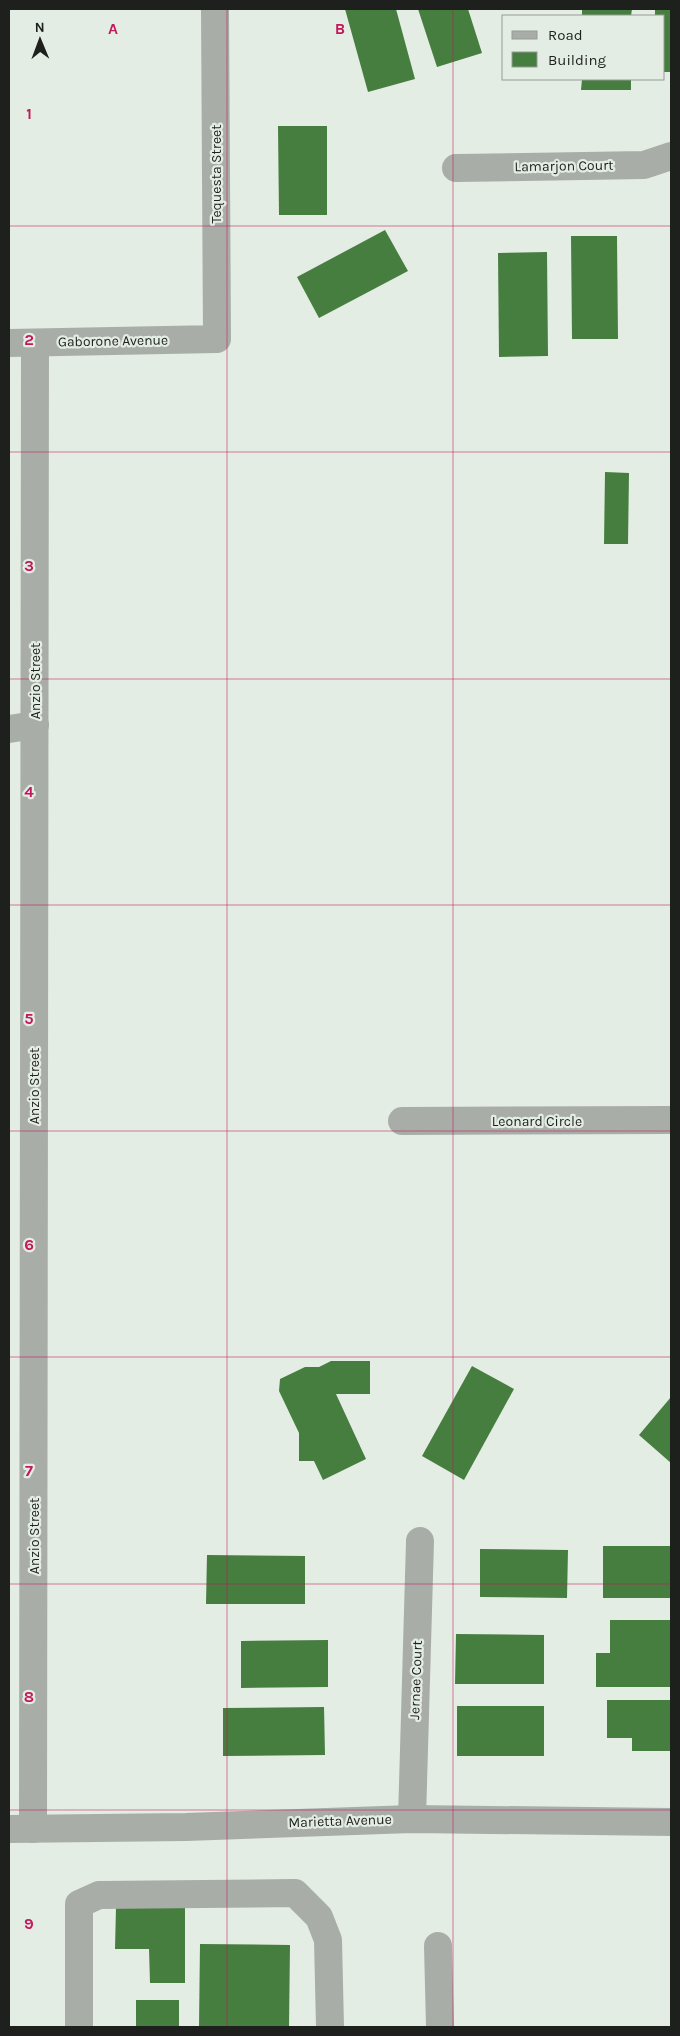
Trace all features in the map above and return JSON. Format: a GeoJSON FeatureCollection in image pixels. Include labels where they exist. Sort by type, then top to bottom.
{"type":"FeatureCollection","features":[{"type":"Feature","properties":{"kind":"street","name":"Tequesta Street"},"geometry":{"type":"LineString","coordinates":[[215,9],[217,339]]}},
{"type":"Feature","properties":{"kind":"street","name":"Lamarjon Court"},"geometry":{"type":"LineString","coordinates":[[456,168],[644,165],[671,156]]}},
{"type":"Feature","properties":{"kind":"street","name":"Gaborone Avenue"},"geometry":{"type":"LineString","coordinates":[[9,343],[217,339]]}},
{"type":"Feature","properties":{"kind":"street","name":"Anzio Street"},"geometry":{"type":"LineString","coordinates":[[21,1829],[22,727],[35,342]]}},
{"type":"Feature","properties":{"kind":"street","name":"Leonard Circle"},"geometry":{"type":"LineString","coordinates":[[402,1121],[671,1120]]}},
{"type":"Feature","properties":{"kind":"street","name":"Jernae Court"},"geometry":{"type":"LineString","coordinates":[[412,1819],[420,1541]]}},
{"type":"Feature","properties":{"kind":"street","name":"Marietta Avenue"},"geometry":{"type":"LineString","coordinates":[[21,1829],[412,1819],[671,1822]]}},
{"type":"Feature","properties":{"kind":"street"},"geometry":{"type":"LineString","coordinates":[[79,2027],[80,1904],[99,1895],[285,1894],[295,1894],[319,1917],[328,1940],[330,2027]]}},
{"type":"Feature","properties":{"kind":"street"},"geometry":{"type":"LineString","coordinates":[[438,1946],[440,2027]]}},
{"type":"Feature","properties":{"kind":"building"},"geometry":{"type":"Polygon","coordinates":[[[345,9],[396,9],[415,79],[368,92],[345,9]]]}},
{"type":"Feature","properties":{"kind":"building"},"geometry":{"type":"Polygon","coordinates":[[[418,9],[468,9],[482,53],[437,67],[418,9]]]}},
{"type":"Feature","properties":{"kind":"building"},"geometry":{"type":"Polygon","coordinates":[[[582,9],[632,9],[631,15],[582,15],[582,9]]]}},
{"type":"Feature","properties":{"kind":"building"},"geometry":{"type":"Polygon","coordinates":[[[655,9],[671,9],[671,72],[665,72],[665,15],[655,15],[655,9]]]}},
{"type":"Feature","properties":{"kind":"building"},"geometry":{"type":"Polygon","coordinates":[[[582,80],[631,80],[631,90],[581,90],[582,80]]]}},
{"type":"Feature","properties":{"kind":"building"},"geometry":{"type":"Polygon","coordinates":[[[278,126],[327,126],[327,215],[279,215],[278,126]]]}},
{"type":"Feature","properties":{"kind":"building"},"geometry":{"type":"Polygon","coordinates":[[[385,230],[408,271],[319,318],[297,277],[385,230]]]}},
{"type":"Feature","properties":{"kind":"building"},"geometry":{"type":"Polygon","coordinates":[[[571,236],[617,236],[618,339],[572,339],[571,236]]]}},
{"type":"Feature","properties":{"kind":"building"},"geometry":{"type":"Polygon","coordinates":[[[547,252],[548,356],[499,357],[498,253],[547,252]]]}},
{"type":"Feature","properties":{"kind":"building"},"geometry":{"type":"Polygon","coordinates":[[[605,472],[629,473],[628,544],[604,544],[605,472]]]}},
{"type":"Feature","properties":{"kind":"building"},"geometry":{"type":"Polygon","coordinates":[[[331,1361],[370,1361],[370,1394],[336,1394],[366,1459],[323,1480],[314,1461],[299,1461],[299,1433],[279,1391],[280,1379],[305,1367],[319,1367],[331,1361]]]}},
{"type":"Feature","properties":{"kind":"building"},"geometry":{"type":"Polygon","coordinates":[[[472,1366],[514,1389],[464,1480],[422,1456],[472,1366]]]}},
{"type":"Feature","properties":{"kind":"building"},"geometry":{"type":"Polygon","coordinates":[[[671,1397],[671,1463],[639,1435],[671,1397]]]}},
{"type":"Feature","properties":{"kind":"building"},"geometry":{"type":"Polygon","coordinates":[[[603,1546],[671,1546],[671,1598],[603,1598],[603,1546]]]}},
{"type":"Feature","properties":{"kind":"building"},"geometry":{"type":"Polygon","coordinates":[[[480,1549],[568,1550],[567,1598],[480,1597],[480,1549]]]}},
{"type":"Feature","properties":{"kind":"building"},"geometry":{"type":"Polygon","coordinates":[[[207,1555],[305,1556],[305,1604],[206,1604],[207,1555]]]}},
{"type":"Feature","properties":{"kind":"building"},"geometry":{"type":"Polygon","coordinates":[[[610,1620],[671,1620],[671,1687],[596,1687],[596,1653],[610,1653],[610,1620]]]}},
{"type":"Feature","properties":{"kind":"building"},"geometry":{"type":"Polygon","coordinates":[[[456,1634],[544,1635],[544,1684],[455,1684],[456,1634]]]}},
{"type":"Feature","properties":{"kind":"building"},"geometry":{"type":"Polygon","coordinates":[[[328,1640],[328,1687],[241,1688],[241,1641],[328,1640]]]}},
{"type":"Feature","properties":{"kind":"building"},"geometry":{"type":"Polygon","coordinates":[[[607,1700],[671,1700],[671,1751],[632,1751],[632,1738],[607,1738],[607,1700]]]}},
{"type":"Feature","properties":{"kind":"building"},"geometry":{"type":"Polygon","coordinates":[[[457,1706],[544,1706],[544,1756],[457,1756],[457,1706]]]}},
{"type":"Feature","properties":{"kind":"building"},"geometry":{"type":"Polygon","coordinates":[[[324,1707],[325,1755],[223,1756],[223,1708],[324,1707]]]}},
{"type":"Feature","properties":{"kind":"building"},"geometry":{"type":"Polygon","coordinates":[[[116,1907],[185,1907],[185,1983],[150,1983],[149,1949],[115,1949],[116,1907]]]}},
{"type":"Feature","properties":{"kind":"building"},"geometry":{"type":"Polygon","coordinates":[[[200,1944],[290,1945],[289,2027],[199,2027],[200,1944]]]}},
{"type":"Feature","properties":{"kind":"building"},"geometry":{"type":"Polygon","coordinates":[[[136,2000],[179,2000],[179,2027],[136,2027],[136,2000]]]}}]}
